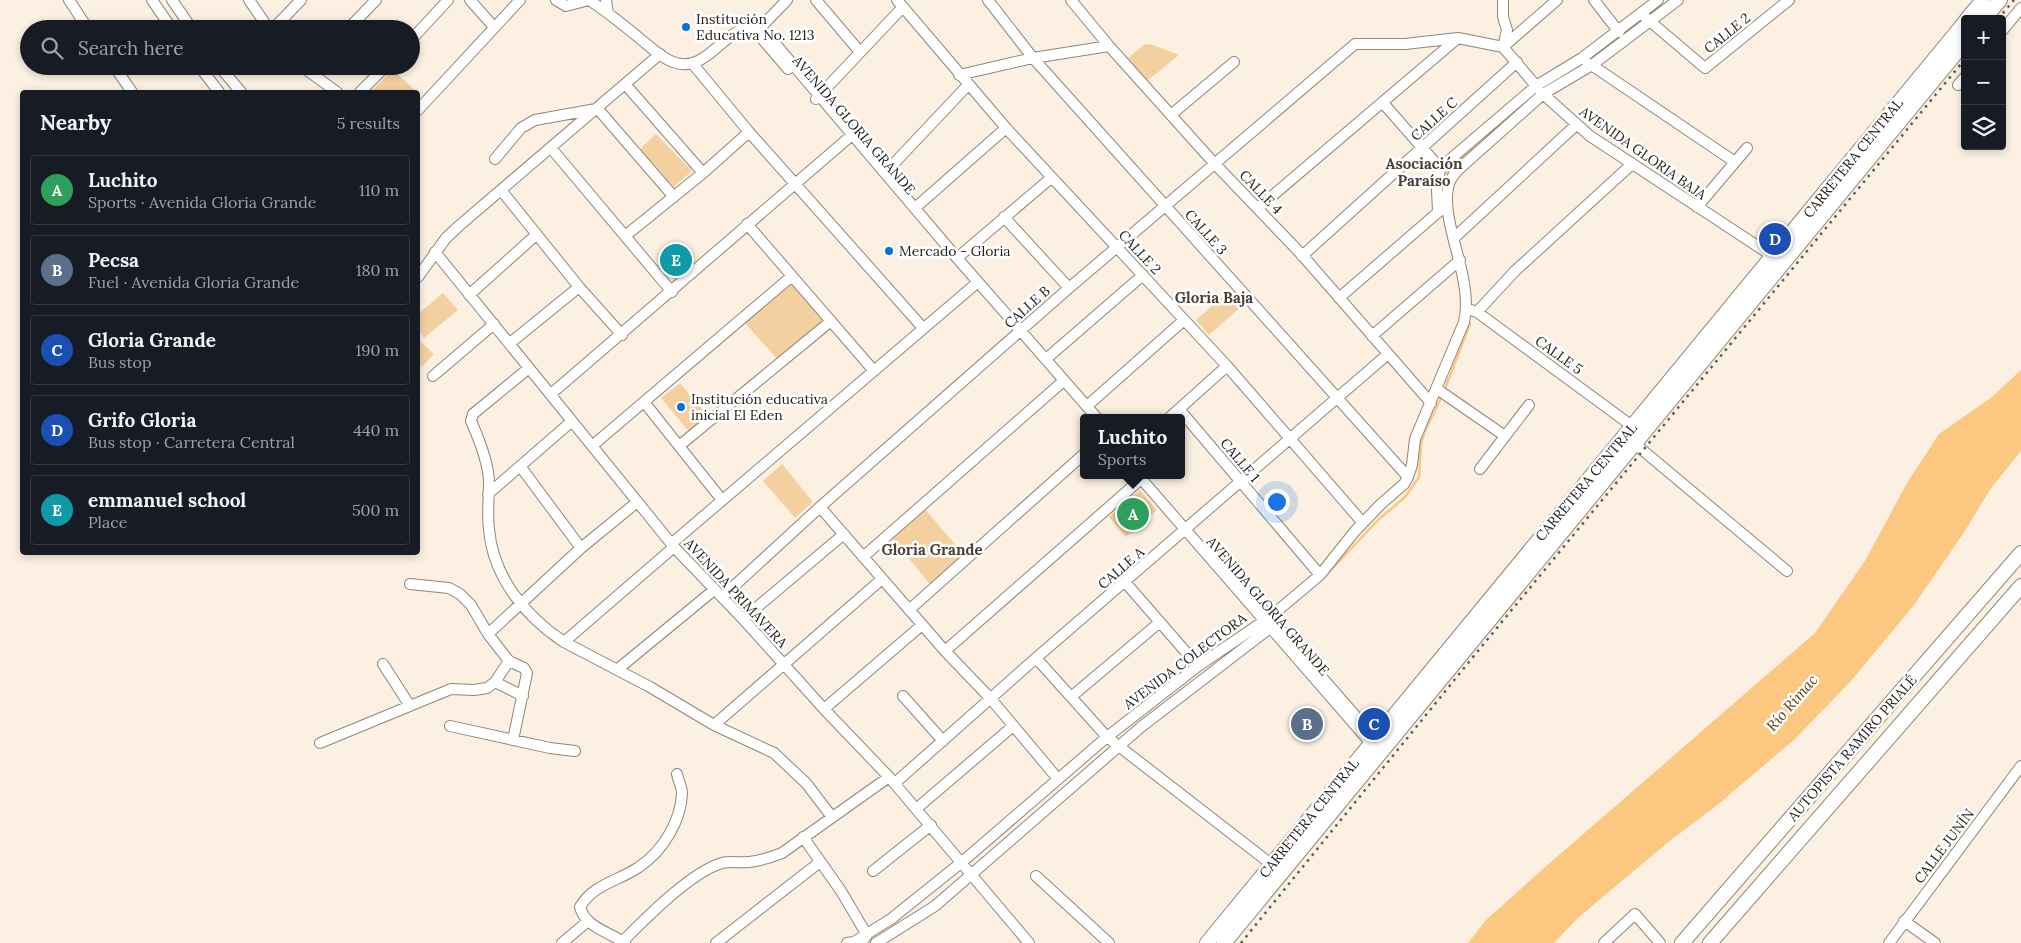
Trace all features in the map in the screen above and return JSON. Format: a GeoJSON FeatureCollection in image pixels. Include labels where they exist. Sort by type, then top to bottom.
{"type":"FeatureCollection","features":[{"type":"Feature","properties":{"kind":"highway"},"geometry":{"type":"LineString","coordinates":[[1987,15],[2000,0]]}},
{"type":"Feature","properties":{"kind":"highway"},"geometry":{"type":"LineString","coordinates":[[1970,15],[1979,1]]}},
{"type":"Feature","properties":{"kind":"highway","name":"CARRETERA CENTRAL"},"geometry":{"type":"LineString","coordinates":[[1207,943],[1271,864],[1377,745],[1634,443],[1961,27]]}},
{"type":"Feature","properties":{"kind":"highway","name":"CARRETERA CENTRAL"},"geometry":{"type":"LineString","coordinates":[[1224,943],[1377,745],[1632,426],[1961,47]]}},
{"type":"Feature","properties":{"kind":"highway","name":"AUTOPISTA RAMIRO PRIALÉ"},"geometry":{"type":"LineString","coordinates":[[1682,943],[2021,553]]}},
{"type":"Feature","properties":{"kind":"highway","name":"AUTOPISTA RAMIRO PRIALÉ"},"geometry":{"type":"LineString","coordinates":[[1710,943],[2021,586]]}},
{"type":"Feature","properties":{"kind":"street"},"geometry":{"type":"LineString","coordinates":[[69,0],[82,20]]}},
{"type":"Feature","properties":{"kind":"street"},"geometry":{"type":"LineString","coordinates":[[152,0],[166,20]]}},
{"type":"Feature","properties":{"kind":"street"},"geometry":{"type":"LineString","coordinates":[[172,0],[186,20]]}},
{"type":"Feature","properties":{"kind":"street"},"geometry":{"type":"LineString","coordinates":[[249,0],[263,20]]}},
{"type":"Feature","properties":{"kind":"street"},"geometry":{"type":"LineString","coordinates":[[282,20],[301,0]]}},
{"type":"Feature","properties":{"kind":"street"},"geometry":{"type":"LineString","coordinates":[[357,20],[376,0]]}},
{"type":"Feature","properties":{"kind":"street"},"geometry":{"type":"LineString","coordinates":[[420,30],[448,0]]}},
{"type":"Feature","properties":{"kind":"street"},"geometry":{"type":"LineString","coordinates":[[470,0],[494,27]]}},
{"type":"Feature","properties":{"kind":"street"},"geometry":{"type":"LineString","coordinates":[[420,108],[520,0]]}},
{"type":"Feature","properties":{"kind":"street"},"geometry":{"type":"LineString","coordinates":[[556,0],[566,6],[589,0],[660,54],[672,61],[692,64],[747,26],[761,27],[787,0]]}},
{"type":"Feature","properties":{"kind":"street"},"geometry":{"type":"LineString","coordinates":[[606,0],[608,13]]}},
{"type":"Feature","properties":{"kind":"street"},"geometry":{"type":"LineString","coordinates":[[816,0],[860,52]]}},
{"type":"Feature","properties":{"kind":"street","name":"CALLE 3"},"geometry":{"type":"LineString","coordinates":[[988,0],[1033,58],[1408,477]]}},
{"type":"Feature","properties":{"kind":"street","name":"CALLE 4"},"geometry":{"type":"LineString","coordinates":[[1071,0],[1109,46],[1302,256],[1431,403]]}},
{"type":"Feature","properties":{"kind":"street"},"geometry":{"type":"LineString","coordinates":[[1503,0],[1503,16],[1507,30],[1504,47]]}},
{"type":"Feature","properties":{"kind":"street"},"geometry":{"type":"LineString","coordinates":[[1504,47],[1557,0]]}},
{"type":"Feature","properties":{"kind":"street"},"geometry":{"type":"LineString","coordinates":[[1594,0],[1619,32]]}},
{"type":"Feature","properties":{"kind":"street"},"geometry":{"type":"LineString","coordinates":[[1438,212],[1436,190],[1440,168],[1539,90],[1619,32],[1658,0]]}},
{"type":"Feature","properties":{"kind":"street"},"geometry":{"type":"LineString","coordinates":[[1632,164],[1472,311],[1454,238],[1448,204],[1450,180],[1539,90],[1592,65],[1678,0]]}},
{"type":"Feature","properties":{"kind":"street","name":"CALLE 2"},"geometry":{"type":"LineString","coordinates":[[1651,22],[1706,68],[1789,0]]}},
{"type":"Feature","properties":{"kind":"street"},"geometry":{"type":"LineString","coordinates":[[817,98],[860,52],[900,3]]}},
{"type":"Feature","properties":{"kind":"street","name":"CALLE 2"},"geometry":{"type":"LineString","coordinates":[[900,3],[1006,128],[1227,366],[1363,523]]}},
{"type":"Feature","properties":{"kind":"street"},"geometry":{"type":"LineString","coordinates":[[2006,26],[2021,8]]}},
{"type":"Feature","properties":{"kind":"street"},"geometry":{"type":"LineString","coordinates":[[1641,14],[1651,22]]}},
{"type":"Feature","properties":{"kind":"street","name":"AVENIDA GLORIA GRANDE"},"geometry":{"type":"LineString","coordinates":[[747,26],[758,34],[817,98]]}},
{"type":"Feature","properties":{"kind":"street","name":"AVENIDA GLORIA GRANDE"},"geometry":{"type":"LineString","coordinates":[[761,27],[817,98],[1019,333],[1086,414]]}},
{"type":"Feature","properties":{"kind":"street"},"geometry":{"type":"LineString","coordinates":[[1258,208],[1458,38],[1504,47]]}},
{"type":"Feature","properties":{"kind":"street","name":"CALLE B"},"geometry":{"type":"LineString","coordinates":[[618,669],[718,593],[820,507],[1214,162],[1355,44],[1405,44],[1458,38]]}},
{"type":"Feature","properties":{"kind":"street"},"geometry":{"type":"LineString","coordinates":[[960,74],[1033,58],[1109,46]]}},
{"type":"Feature","properties":{"kind":"street","name":"AVENIDA GLORIA BAJA"},"geometry":{"type":"LineString","coordinates":[[1504,47],[1539,90],[1576,125],[1777,260]]}},
{"type":"Feature","properties":{"kind":"street"},"geometry":{"type":"LineString","coordinates":[[420,274],[435,252],[460,226],[660,54]]}},
{"type":"Feature","properties":{"kind":"street"},"geometry":{"type":"LineString","coordinates":[[1582,58],[1735,162]]}},
{"type":"Feature","properties":{"kind":"street"},"geometry":{"type":"LineString","coordinates":[[1172,114],[1234,62]]}},
{"type":"Feature","properties":{"kind":"street","name":"CALLE C"},"geometry":{"type":"LineString","coordinates":[[1302,256],[1517,62]]}},
{"type":"Feature","properties":{"kind":"street"},"geometry":{"type":"LineString","coordinates":[[692,64],[748,132],[924,328]]}},
{"type":"Feature","properties":{"kind":"street"},"geometry":{"type":"LineString","coordinates":[[120,75],[131,90]]}},
{"type":"Feature","properties":{"kind":"street"},"geometry":{"type":"LineString","coordinates":[[206,75],[217,90]]}},
{"type":"Feature","properties":{"kind":"street"},"geometry":{"type":"LineString","coordinates":[[227,75],[239,90]]}},
{"type":"Feature","properties":{"kind":"street"},"geometry":{"type":"LineString","coordinates":[[316,75],[334,90]]}},
{"type":"Feature","properties":{"kind":"street"},"geometry":{"type":"LineString","coordinates":[[362,90],[377,75]]}},
{"type":"Feature","properties":{"kind":"street"},"geometry":{"type":"LineString","coordinates":[[1958,85],[1961,82]]}},
{"type":"Feature","properties":{"kind":"street"},"geometry":{"type":"LineString","coordinates":[[625,84],[703,173]]}},
{"type":"Feature","properties":{"kind":"street"},"geometry":{"type":"LineString","coordinates":[[885,173],[968,84]]}},
{"type":"Feature","properties":{"kind":"street"},"geometry":{"type":"LineString","coordinates":[[1382,103],[1440,168]]}},
{"type":"Feature","properties":{"kind":"street"},"geometry":{"type":"LineString","coordinates":[[495,159],[521,128],[535,120],[596,108]]}},
{"type":"Feature","properties":{"kind":"street"},"geometry":{"type":"LineString","coordinates":[[596,108],[674,197]]}},
{"type":"Feature","properties":{"kind":"street"},"geometry":{"type":"LineString","coordinates":[[1454,238],[1576,125]]}},
{"type":"Feature","properties":{"kind":"street"},"geometry":{"type":"LineString","coordinates":[[915,208],[1006,128]]}},
{"type":"Feature","properties":{"kind":"street"},"geometry":{"type":"LineString","coordinates":[[625,236],[703,173],[748,132]]}},
{"type":"Feature","properties":{"kind":"street"},"geometry":{"type":"LineString","coordinates":[[551,394],[622,335],[747,224],[850,137]]}},
{"type":"Feature","properties":{"kind":"street","name":"AVENIDA GLORIA GRANDE"},"geometry":{"type":"LineString","coordinates":[[850,137],[885,173],[957,258],[976,284]]}},
{"type":"Feature","properties":{"kind":"street"},"geometry":{"type":"LineString","coordinates":[[551,148],[672,292]]}},
{"type":"Feature","properties":{"kind":"street"},"geometry":{"type":"LineString","coordinates":[[1697,207],[1746,148]]}},
{"type":"Feature","properties":{"kind":"street"},"geometry":{"type":"LineString","coordinates":[[957,258],[1051,178]]}},
{"type":"Feature","properties":{"kind":"street"},"geometry":{"type":"LineString","coordinates":[[501,190],[579,287],[622,335]]}},
{"type":"Feature","properties":{"kind":"street"},"geometry":{"type":"LineString","coordinates":[[1339,298],[1448,204]]}},
{"type":"Feature","properties":{"kind":"street"},"geometry":{"type":"LineString","coordinates":[[1004,217],[1069,288]]}},
{"type":"Feature","properties":{"kind":"street"},"geometry":{"type":"LineString","coordinates":[[747,224],[874,371]]}},
{"type":"Feature","properties":{"kind":"street"},"geometry":{"type":"LineString","coordinates":[[469,294],[536,235]]}},
{"type":"Feature","properties":{"kind":"street","name":"AVENIDA PRIMAVERA"},"geometry":{"type":"LineString","coordinates":[[435,252],[672,546],[743,619],[824,709],[892,780],[1029,943]]}},
{"type":"Feature","properties":{"kind":"street"},"geometry":{"type":"LineString","coordinates":[[1372,336],[1460,260]]}},
{"type":"Feature","properties":{"kind":"street"},"geometry":{"type":"LineString","coordinates":[[592,446],[792,276]]}},
{"type":"Feature","properties":{"kind":"street"},"geometry":{"type":"LineString","coordinates":[[1046,359],[1143,276]]}},
{"type":"Feature","properties":{"kind":"street"},"geometry":{"type":"LineString","coordinates":[[564,642],[722,500],[976,284]]}},
{"type":"Feature","properties":{"kind":"street"},"geometry":{"type":"LineString","coordinates":[[510,343],[579,287]]}},
{"type":"Feature","properties":{"kind":"street","name":"AVENIDA COLECTORA"},"geometry":{"type":"LineString","coordinates":[[876,943],[935,906],[1141,727],[1268,622],[1320,575],[1363,523],[1404,484],[1412,465],[1415,439],[1464,322],[1472,311]]}},
{"type":"Feature","properties":{"kind":"street","name":"CALLE 5"},"geometry":{"type":"LineString","coordinates":[[1472,311],[1632,426]]}},
{"type":"Feature","properties":{"kind":"street"},"geometry":{"type":"LineString","coordinates":[[1087,406],[1184,320]]}},
{"type":"Feature","properties":{"kind":"street"},"geometry":{"type":"LineString","coordinates":[[679,446],[831,321]]}},
{"type":"Feature","properties":{"kind":"street"},"geometry":{"type":"LineString","coordinates":[[433,376],[494,324]]}},
{"type":"Feature","properties":{"kind":"street","name":"AVENIDA GLORIA GRANDE"},"geometry":{"type":"LineString","coordinates":[[1019,333],[1046,359],[1094,414]]}},
{"type":"Feature","properties":{"kind":"street","name":"CALLE A"},"geometry":{"type":"LineString","coordinates":[[624,942],[654,911],[696,876],[724,862],[749,862],[782,853],[832,817],[892,780],[943,741],[1036,658],[1388,354]]}},
{"type":"Feature","properties":{"kind":"street"},"geometry":{"type":"LineString","coordinates":[[1174,414],[1227,366]]}},
{"type":"Feature","properties":{"kind":"street"},"geometry":{"type":"LineString","coordinates":[[529,368],[473,414],[471,421],[487,470],[488,523],[492,546],[503,576],[520,604],[551,633],[564,642],[671,698],[714,726],[774,753],[806,783],[832,817]]}},
{"type":"Feature","properties":{"kind":"street"},"geometry":{"type":"LineString","coordinates":[[863,557],[1060,384]]}},
{"type":"Feature","properties":{"kind":"street"},"geometry":{"type":"LineString","coordinates":[[1437,389],[1505,436]]}},
{"type":"Feature","properties":{"kind":"street"},"geometry":{"type":"LineString","coordinates":[[644,402],[722,500]]}},
{"type":"Feature","properties":{"kind":"street"},"geometry":{"type":"LineString","coordinates":[[1480,469],[1529,405]]}},
{"type":"Feature","properties":{"kind":"street","name":"CALLE 1"},"geometry":{"type":"LineString","coordinates":[[1179,409],[1183,414]]}},
{"type":"Feature","properties":{"kind":"street","name":"CALLE 1"},"geometry":{"type":"LineString","coordinates":[[1185,416],[1320,575]]}},
{"type":"Feature","properties":{"kind":"street"},"geometry":{"type":"LineString","coordinates":[[488,494],[571,422]]}},
{"type":"Feature","properties":{"kind":"street"},"geometry":{"type":"LineString","coordinates":[[1634,443],[1787,571]]}},
{"type":"Feature","properties":{"kind":"street"},"geometry":{"type":"LineString","coordinates":[[909,610],[1080,458]]}},
{"type":"Feature","properties":{"kind":"street"},"geometry":{"type":"LineString","coordinates":[[520,466],[581,548]]}},
{"type":"Feature","properties":{"kind":"street"},"geometry":{"type":"LineString","coordinates":[[945,651],[1139,479]]}},
{"type":"Feature","properties":{"kind":"street","name":"AVENIDA GLORIA GRANDE"},"geometry":{"type":"LineString","coordinates":[[1145,479],[1377,745]]}},
{"type":"Feature","properties":{"kind":"street"},"geometry":{"type":"LineString","coordinates":[[488,634],[581,548],[636,503]]}},
{"type":"Feature","properties":{"kind":"street"},"geometry":{"type":"LineString","coordinates":[[820,507],[922,626],[991,699],[1012,727],[1058,779]]}},
{"type":"Feature","properties":{"kind":"street"},"geometry":{"type":"LineString","coordinates":[[743,619],[844,534]]}},
{"type":"Feature","properties":{"kind":"street"},"geometry":{"type":"LineString","coordinates":[[714,726],[882,579]]}},
{"type":"Feature","properties":{"kind":"street"},"geometry":{"type":"LineString","coordinates":[[1125,582],[1198,666]]}},
{"type":"Feature","properties":{"kind":"street"},"geometry":{"type":"LineString","coordinates":[[410,584],[449,588],[460,594],[471,605],[488,634],[509,661],[524,668],[527,673],[513,740]]}},
{"type":"Feature","properties":{"kind":"street"},"geometry":{"type":"LineString","coordinates":[[1071,697],[1160,622]]}},
{"type":"Feature","properties":{"kind":"street","name":"AVENIDA COLECTORA"},"geometry":{"type":"LineString","coordinates":[[847,943],[864,939],[891,919],[962,862],[1107,737],[1198,666],[1268,622]]}},
{"type":"Feature","properties":{"kind":"street"},"geometry":{"type":"LineString","coordinates":[[824,709],[922,626]]}},
{"type":"Feature","properties":{"kind":"street"},"geometry":{"type":"LineString","coordinates":[[1036,658],[1107,737],[1271,864]]}},
{"type":"Feature","properties":{"kind":"street"},"geometry":{"type":"LineString","coordinates":[[320,743],[451,690],[488,688],[495,682],[509,661]]}},
{"type":"Feature","properties":{"kind":"street"},"geometry":{"type":"LineString","coordinates":[[383,664],[410,706]]}},
{"type":"Feature","properties":{"kind":"street"},"geometry":{"type":"LineString","coordinates":[[495,682],[523,696]]}},
{"type":"Feature","properties":{"kind":"street"},"geometry":{"type":"LineString","coordinates":[[903,696],[943,741]]}},
{"type":"Feature","properties":{"kind":"street"},"geometry":{"type":"LineString","coordinates":[[450,726],[550,748],[575,751]]}},
{"type":"Feature","properties":{"kind":"street"},"geometry":{"type":"LineString","coordinates":[[916,808],[1012,727]]}},
{"type":"Feature","properties":{"kind":"street","name":"CALLE JUNÍN"},"geometry":{"type":"LineString","coordinates":[[1888,943],[2021,766]]}},
{"type":"Feature","properties":{"kind":"street"},"geometry":{"type":"LineString","coordinates":[[624,942],[588,921],[582,914],[580,907],[584,900],[605,883],[639,868],[656,852],[673,829],[680,806],[682,791],[676,774]]}},
{"type":"Feature","properties":{"kind":"street"},"geometry":{"type":"LineString","coordinates":[[873,871],[931,825]]}},
{"type":"Feature","properties":{"kind":"street"},"geometry":{"type":"LineString","coordinates":[[803,837],[842,892],[864,939]]}},
{"type":"Feature","properties":{"kind":"street"},"geometry":{"type":"LineString","coordinates":[[716,943],[820,862]]}},
{"type":"Feature","properties":{"kind":"street"},"geometry":{"type":"LineString","coordinates":[[1036,876],[1109,943]]}},
{"type":"Feature","properties":{"kind":"street"},"geometry":{"type":"LineString","coordinates":[[1604,943],[1635,914],[1660,943]]}},
{"type":"Feature","properties":{"kind":"street"},"geometry":{"type":"LineString","coordinates":[[562,943],[588,921]]}},
{"type":"Feature","properties":{"kind":"street"},"geometry":{"type":"LineString","coordinates":[[1904,921],[1935,943]]}},
{"type":"Feature","properties":{"kind":"shaded area"},"geometry":{"type":"Polygon","coordinates":[[[1145,44],[1153,45],[1179,55],[1147,81],[1128,58],[1145,44]]]}},
{"type":"Feature","properties":{"kind":"shaded area"},"geometry":{"type":"Polygon","coordinates":[[[388,75],[398,75],[415,90],[372,90],[388,75]]]}},
{"type":"Feature","properties":{"kind":"shaded area"},"geometry":{"type":"Polygon","coordinates":[[[656,134],[692,171],[674,187],[640,149],[656,134]]]}},
{"type":"Feature","properties":{"kind":"shaded area"},"geometry":{"type":"Polygon","coordinates":[[[794,281],[827,320],[779,361],[744,322],[794,281]]]}},
{"type":"Feature","properties":{"kind":"shaded area"},"geometry":{"type":"Polygon","coordinates":[[[1230,290],[1243,305],[1209,335],[1196,320],[1230,290]]]}},
{"type":"Feature","properties":{"kind":"shaded area"},"geometry":{"type":"Polygon","coordinates":[[[443,293],[458,310],[424,338],[420,333],[420,312],[443,293]]]}},
{"type":"Feature","properties":{"kind":"shaded area"},"geometry":{"type":"Polygon","coordinates":[[[420,341],[434,354],[422,367],[420,365],[420,341]]]}},
{"type":"Feature","properties":{"kind":"shaded area"},"geometry":{"type":"Polygon","coordinates":[[[680,383],[709,417],[690,433],[661,398],[680,383]]]}},
{"type":"Feature","properties":{"kind":"shaded area"},"geometry":{"type":"Polygon","coordinates":[[[782,464],[813,502],[795,518],[763,481],[782,464]]]}},
{"type":"Feature","properties":{"kind":"shaded area"},"geometry":{"type":"Polygon","coordinates":[[[1140,490],[1157,510],[1126,537],[1109,517],[1140,490]]]}},
{"type":"Feature","properties":{"kind":"shaded area"},"geometry":{"type":"Polygon","coordinates":[[[925,509],[964,555],[930,584],[892,538],[925,509]]]}},
{"type":"Feature","properties":{"kind":"water","name":"Río Rímac"},"geometry":{"type":"Polygon","coordinates":[[[2021,370],[2021,451],[1991,488],[1963,534],[1914,605],[1851,681],[1795,739],[1579,917],[1554,943],[1468,943],[1486,920],[1543,869],[1815,633],[1865,561],[1907,483],[1939,434],[1992,397],[2021,370]]]}},
{"type":"Feature","properties":{"kind":"waterway"},"geometry":{"type":"LineString","coordinates":[[1494,131],[1530,98]]}},
{"type":"Feature","properties":{"kind":"waterway"},"geometry":{"type":"LineString","coordinates":[[1442,178],[1455,163],[1475,148]]}},
{"type":"Feature","properties":{"kind":"waterway"},"geometry":{"type":"LineString","coordinates":[[1444,391],[1470,324]]}},
{"type":"Feature","properties":{"kind":"waterway"},"geometry":{"type":"LineString","coordinates":[[1329,572],[1378,520],[1405,497],[1419,477],[1421,443],[1442,396]]}},
{"type":"Feature","properties":{"kind":"railway"},"geometry":{"type":"LineString","coordinates":[[2001,15],[2014,0]]}},
{"type":"Feature","properties":{"kind":"railway"},"geometry":{"type":"LineString","coordinates":[[1241,943],[1473,657],[1964,60]]}},
{"type":"Feature","properties":{"kind":"place","name":"Institución Educativa No. 1213"},"geometry":{"type":"Point","coordinates":[686,27]}},
{"type":"Feature","properties":{"kind":"place","name":"Grifo Gloria"},"geometry":{"type":"Point","coordinates":[1775,239]}},
{"type":"Feature","properties":{"kind":"place","name":"Mercado - Gloria"},"geometry":{"type":"Point","coordinates":[889,251]}},
{"type":"Feature","properties":{"kind":"place","name":"emmanuel school"},"geometry":{"type":"Point","coordinates":[676,260]}},
{"type":"Feature","properties":{"kind":"place","name":"Institución educativa inicial El Eden"},"geometry":{"type":"Point","coordinates":[681,407]}},
{"type":"Feature","properties":{"kind":"place","name":"Luchito"},"geometry":{"type":"Point","coordinates":[1133,514]}},
{"type":"Feature","properties":{"kind":"place","name":"Pecsa"},"geometry":{"type":"Point","coordinates":[1307,724]}},
{"type":"Feature","properties":{"kind":"place","name":"Gloria Grande"},"geometry":{"type":"Point","coordinates":[1374,724]}},
{"type":"Feature","properties":{"kind":"district","name":"Asociación Paraíso"},"geometry":{"type":"Point","coordinates":[1424,172]}},
{"type":"Feature","properties":{"kind":"district","name":"Gloria Baja"},"geometry":{"type":"Point","coordinates":[1214,298]}},
{"type":"Feature","properties":{"kind":"district","name":"Gloria Grande"},"geometry":{"type":"Point","coordinates":[932,550]}}]}
